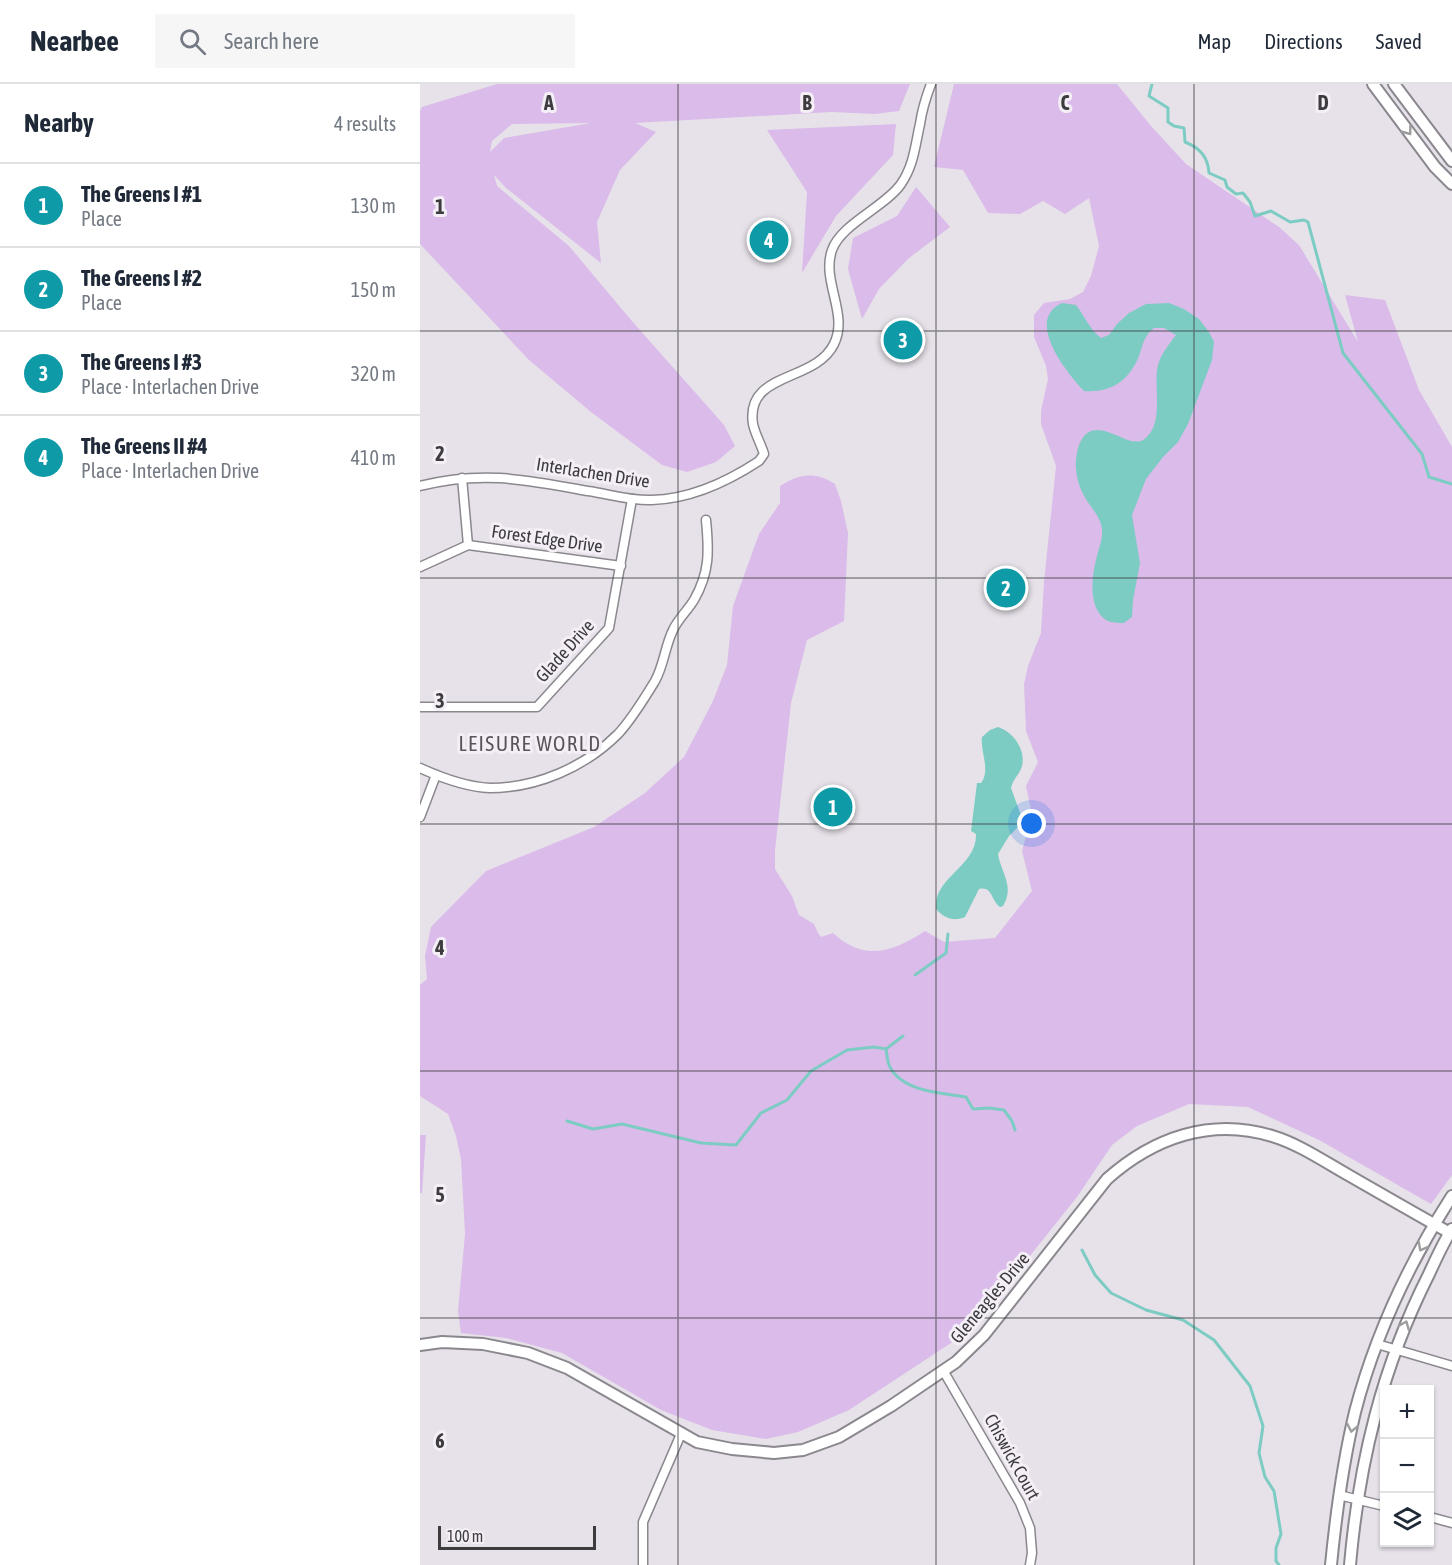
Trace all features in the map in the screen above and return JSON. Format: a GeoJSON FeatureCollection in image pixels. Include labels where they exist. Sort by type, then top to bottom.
{"type":"FeatureCollection","features":[{"type":"Feature","properties":{"kind":"street","name":"Interlachen Drive"},"geometry":{"type":"LineString","coordinates":[[420,486],[462,478],[492,476],[522,479],[632,499],[660,500],[691,494],[719,483],[759,461],[764,454],[753,422],[757,397],[771,384],[802,373],[822,361],[836,342],[839,325],[830,270],[832,248],[841,235],[896,191],[908,172],[915,156],[922,110],[931,84]]}},
{"type":"Feature","properties":{"kind":"street"},"geometry":{"type":"LineString","coordinates":[[1373,84],[1435,167],[1452,184]]}},
{"type":"Feature","properties":{"kind":"street"},"geometry":{"type":"LineString","coordinates":[[1394,84],[1452,161]]}},
{"type":"Feature","properties":{"kind":"street","name":"Forest Edge Drive"},"geometry":{"type":"LineString","coordinates":[[462,478],[468,545]]}},
{"type":"Feature","properties":{"kind":"street","name":"Glade Drive"},"geometry":{"type":"LineString","coordinates":[[420,707],[537,706],[609,628],[632,499]]}},
{"type":"Feature","properties":{"kind":"street"},"geometry":{"type":"LineString","coordinates":[[420,768],[454,782],[489,788],[537,781],[565,772],[581,763],[618,734],[656,679],[663,663],[668,640],[675,626],[694,601],[704,580],[709,557],[706,520]]}},
{"type":"Feature","properties":{"kind":"street","name":"Forest Edge Drive"},"geometry":{"type":"LineString","coordinates":[[420,567],[468,545],[621,566]]}},
{"type":"Feature","properties":{"kind":"street"},"geometry":{"type":"LineString","coordinates":[[420,817],[436,775]]}},
{"type":"Feature","properties":{"kind":"street","name":"Gleneagles Drive"},"geometry":{"type":"LineString","coordinates":[[420,1345],[442,1342],[483,1344],[528,1353],[567,1368],[697,1442],[732,1449],[774,1453],[804,1450],[839,1437],[944,1372],[984,1335],[1107,1179],[1146,1149],[1169,1139],[1201,1131],[1240,1129],[1273,1136],[1308,1153],[1434,1224],[1451,1231]]}},
{"type":"Feature","properties":{"kind":"street"},"geometry":{"type":"LineString","coordinates":[[1331,1565],[1339,1495],[1355,1412],[1377,1344],[1392,1305],[1434,1224],[1452,1196]]}},
{"type":"Feature","properties":{"kind":"street"},"geometry":{"type":"LineString","coordinates":[[1350,1565],[1357,1499],[1375,1414],[1394,1351],[1406,1320],[1451,1231]]}},
{"type":"Feature","properties":{"kind":"street"},"geometry":{"type":"LineString","coordinates":[[1377,1344],[1394,1351],[1452,1366]]}},
{"type":"Feature","properties":{"kind":"street","name":"Chiswick Court"},"geometry":{"type":"LineString","coordinates":[[944,1372],[1020,1503],[1030,1528],[1032,1553],[1030,1565]]}},
{"type":"Feature","properties":{"kind":"street"},"geometry":{"type":"LineString","coordinates":[[643,1565],[642,1522],[681,1434]]}},
{"type":"Feature","properties":{"kind":"street"},"geometry":{"type":"LineString","coordinates":[[1339,1495],[1380,1505]]}},
{"type":"Feature","properties":{"kind":"street"},"geometry":{"type":"LineString","coordinates":[[1434,1518],[1452,1523]]}},
{"type":"Feature","properties":{"kind":"shaded area"},"geometry":{"type":"Polygon","coordinates":[[[497,84],[910,84],[899,111],[875,114],[832,112],[635,123],[656,132],[620,170],[597,222],[601,263],[506,188],[494,175],[497,186],[569,246],[724,425],[735,446],[716,462],[687,472],[662,465],[591,412],[529,360],[420,244],[420,111],[422,107],[497,84]],[[591,123],[512,124],[492,141],[490,152],[504,138],[591,123]]]}},
{"type":"Feature","properties":{"kind":"shaded area"},"geometry":{"type":"Polygon","coordinates":[[[954,84],[1117,84],[1186,164],[1279,227],[1299,245],[1358,342],[1345,295],[1385,300],[1419,390],[1452,447],[1452,1175],[1431,1204],[1319,1140],[1248,1107],[1189,1104],[1137,1126],[1112,1145],[1077,1197],[1013,1277],[951,1343],[849,1410],[798,1432],[766,1439],[712,1430],[661,1410],[562,1353],[506,1338],[461,1333],[458,1311],[465,1234],[461,1159],[448,1114],[420,1096],[420,985],[427,979],[425,956],[431,927],[486,871],[594,827],[645,793],[684,757],[713,701],[727,665],[733,606],[759,534],[780,503],[780,486],[800,477],[821,477],[835,484],[848,533],[844,621],[807,640],[791,703],[775,869],[792,896],[799,915],[814,924],[821,937],[833,933],[856,948],[879,951],[890,949],[925,931],[944,942],[995,938],[1032,891],[1022,851],[1032,815],[1026,786],[1038,762],[1026,731],[1024,684],[1028,666],[1041,633],[1056,466],[1041,424],[1041,411],[1048,379],[1046,366],[1034,337],[1034,315],[1044,303],[1070,299],[1083,292],[1091,276],[1099,246],[1089,198],[1065,214],[1043,201],[1020,214],[988,213],[963,170],[934,167],[954,84]]]}},
{"type":"Feature","properties":{"kind":"shaded area"},"geometry":{"type":"Polygon","coordinates":[[[896,124],[893,155],[836,216],[802,273],[807,192],[767,130],[896,124]]]}},
{"type":"Feature","properties":{"kind":"shaded area"},"geometry":{"type":"Polygon","coordinates":[[[916,187],[950,227],[909,258],[879,289],[862,319],[848,269],[853,238],[897,216],[916,187]]]}},
{"type":"Feature","properties":{"kind":"shaded area"},"geometry":{"type":"Polygon","coordinates":[[[1062,303],[1076,305],[1090,327],[1101,338],[1109,335],[1129,313],[1146,304],[1169,303],[1199,319],[1214,342],[1212,360],[1188,424],[1178,442],[1146,479],[1132,515],[1140,563],[1132,617],[1124,623],[1106,620],[1100,614],[1093,599],[1095,564],[1102,529],[1096,513],[1079,484],[1076,469],[1077,453],[1085,435],[1093,430],[1101,430],[1136,442],[1143,440],[1150,433],[1156,414],[1156,380],[1159,362],[1176,335],[1164,328],[1154,328],[1146,337],[1135,365],[1124,379],[1103,390],[1084,391],[1060,360],[1052,347],[1048,334],[1047,321],[1051,311],[1062,303]]]}},
{"type":"Feature","properties":{"kind":"shaded area"},"geometry":{"type":"Polygon","coordinates":[[[998,727],[1004,729],[1017,742],[1023,760],[1011,788],[1022,818],[1021,824],[1009,836],[998,854],[1008,892],[1003,906],[1000,907],[987,890],[979,889],[965,917],[949,918],[936,909],[937,898],[941,888],[970,855],[974,845],[976,834],[971,831],[977,783],[981,783],[985,772],[982,737],[998,727]]]}},
{"type":"Feature","properties":{"kind":"shaded area"},"geometry":{"type":"Polygon","coordinates":[[[420,1135],[426,1135],[422,1193],[420,1193],[420,1135]]]}},
{"type":"Feature","properties":{"kind":"waterway"},"geometry":{"type":"LineString","coordinates":[[1152,84],[1149,96],[1168,108],[1168,122],[1184,128],[1185,142],[1202,154],[1207,162],[1209,173],[1225,180],[1227,187],[1236,194],[1243,193],[1250,202],[1255,216],[1271,211],[1290,222],[1304,220],[1308,222],[1343,353],[1422,454],[1429,477],[1452,484]]}},
{"type":"Feature","properties":{"kind":"waterway"},"geometry":{"type":"LineString","coordinates":[[915,975],[946,953],[948,934]]}},
{"type":"Feature","properties":{"kind":"waterway"},"geometry":{"type":"LineString","coordinates":[[886,1049],[903,1036]]}},
{"type":"Feature","properties":{"kind":"waterway"},"geometry":{"type":"LineString","coordinates":[[567,1121],[593,1129],[622,1124],[701,1143],[736,1145],[761,1113],[787,1100],[811,1071],[847,1050],[874,1047],[886,1049],[890,1067],[904,1082],[924,1090],[966,1097],[973,1109],[1004,1110],[1015,1130]]}},
{"type":"Feature","properties":{"kind":"waterway"},"geometry":{"type":"LineString","coordinates":[[1082,1250],[1095,1275],[1111,1293],[1146,1310],[1183,1320],[1214,1340],[1250,1386],[1263,1426],[1259,1453],[1265,1477],[1274,1491],[1281,1534],[1276,1548],[1276,1561],[1279,1565]]}},
{"type":"Feature","properties":{"kind":"place","name":"The Greens II #4"},"geometry":{"type":"Point","coordinates":[769,240]}},
{"type":"Feature","properties":{"kind":"place","name":"The Greens I #3"},"geometry":{"type":"Point","coordinates":[903,340]}},
{"type":"Feature","properties":{"kind":"place","name":"The Greens I #2"},"geometry":{"type":"Point","coordinates":[1006,588]}},
{"type":"Feature","properties":{"kind":"place","name":"The Greens I #1"},"geometry":{"type":"Point","coordinates":[833,807]}},
{"type":"Feature","properties":{"kind":"district","name":"LEISURE WORLD"},"geometry":{"type":"Point","coordinates":[530,744]}}]}
